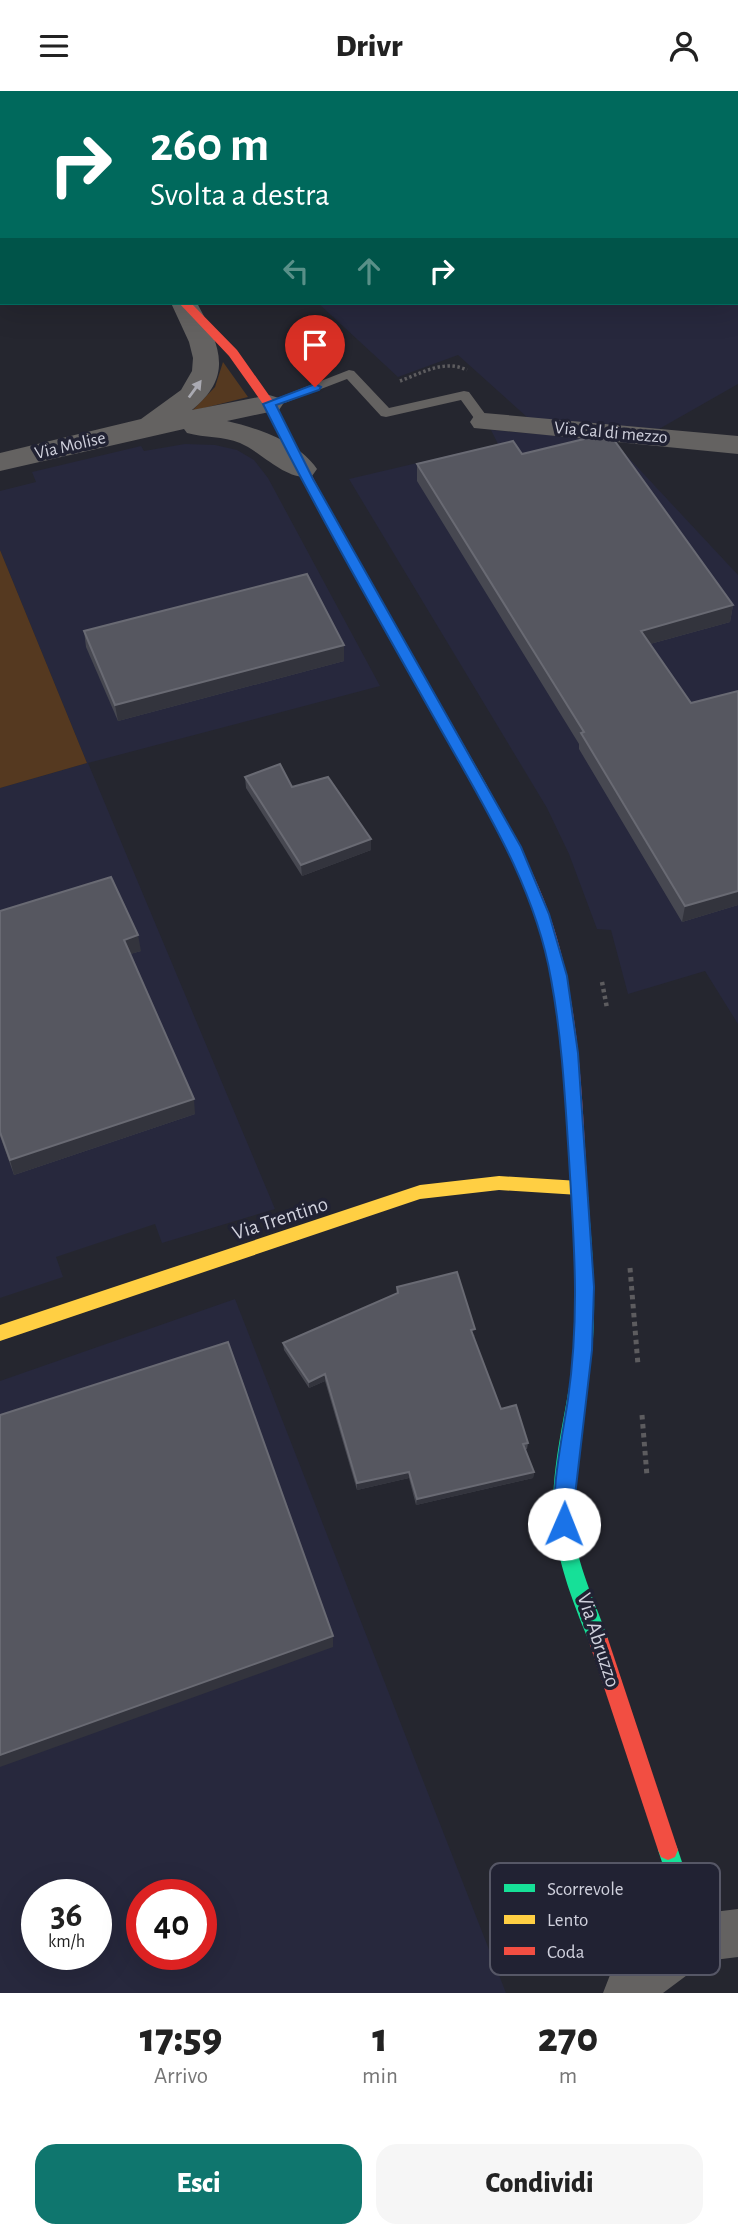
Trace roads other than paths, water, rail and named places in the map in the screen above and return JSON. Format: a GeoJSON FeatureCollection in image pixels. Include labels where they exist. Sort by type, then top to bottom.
{"type":"FeatureCollection","features":[{"type":"Feature","properties":{"kind":"street","name":"Via Molise"},"geometry":{"type":"LineString","coordinates":[[140,428],[189,398],[206,370],[208,355],[203,338],[185,305]]}},
{"type":"Feature","properties":{"kind":"street","name":"Via Abruzzo"},"geometry":{"type":"LineString","coordinates":[[186,305],[233,353],[269,404],[302,469],[491,806],[533,891],[551,943],[565,1013],[579,1188],[585,1322],[565,1485],[566,1542],[690,1863]]}},
{"type":"Feature","properties":{"kind":"street","name":"Via Molise"},"geometry":{"type":"LineString","coordinates":[[0,462],[140,428],[269,404]]}},
{"type":"Feature","properties":{"kind":"street","name":"Via Cal di mezzo"},"geometry":{"type":"LineString","coordinates":[[484,422],[738,445]]}},
{"type":"Feature","properties":{"kind":"street","name":"Via Molise"},"geometry":{"type":"LineString","coordinates":[[140,428],[202,427],[240,432],[267,443],[302,469]]}},
{"type":"Feature","properties":{"kind":"street","name":"Via Trentino"},"geometry":{"type":"LineString","coordinates":[[0,1333],[420,1192],[462,1184],[502,1182],[579,1188]]}},
{"type":"Feature","properties":{"kind":"street"},"geometry":{"type":"LineString","coordinates":[[628,1993],[648,1975]]}},
{"type":"Feature","properties":{"kind":"lane"},"geometry":{"type":"LineString","coordinates":[[269,404],[349,374],[386,413],[464,395],[484,422]]}}]}
